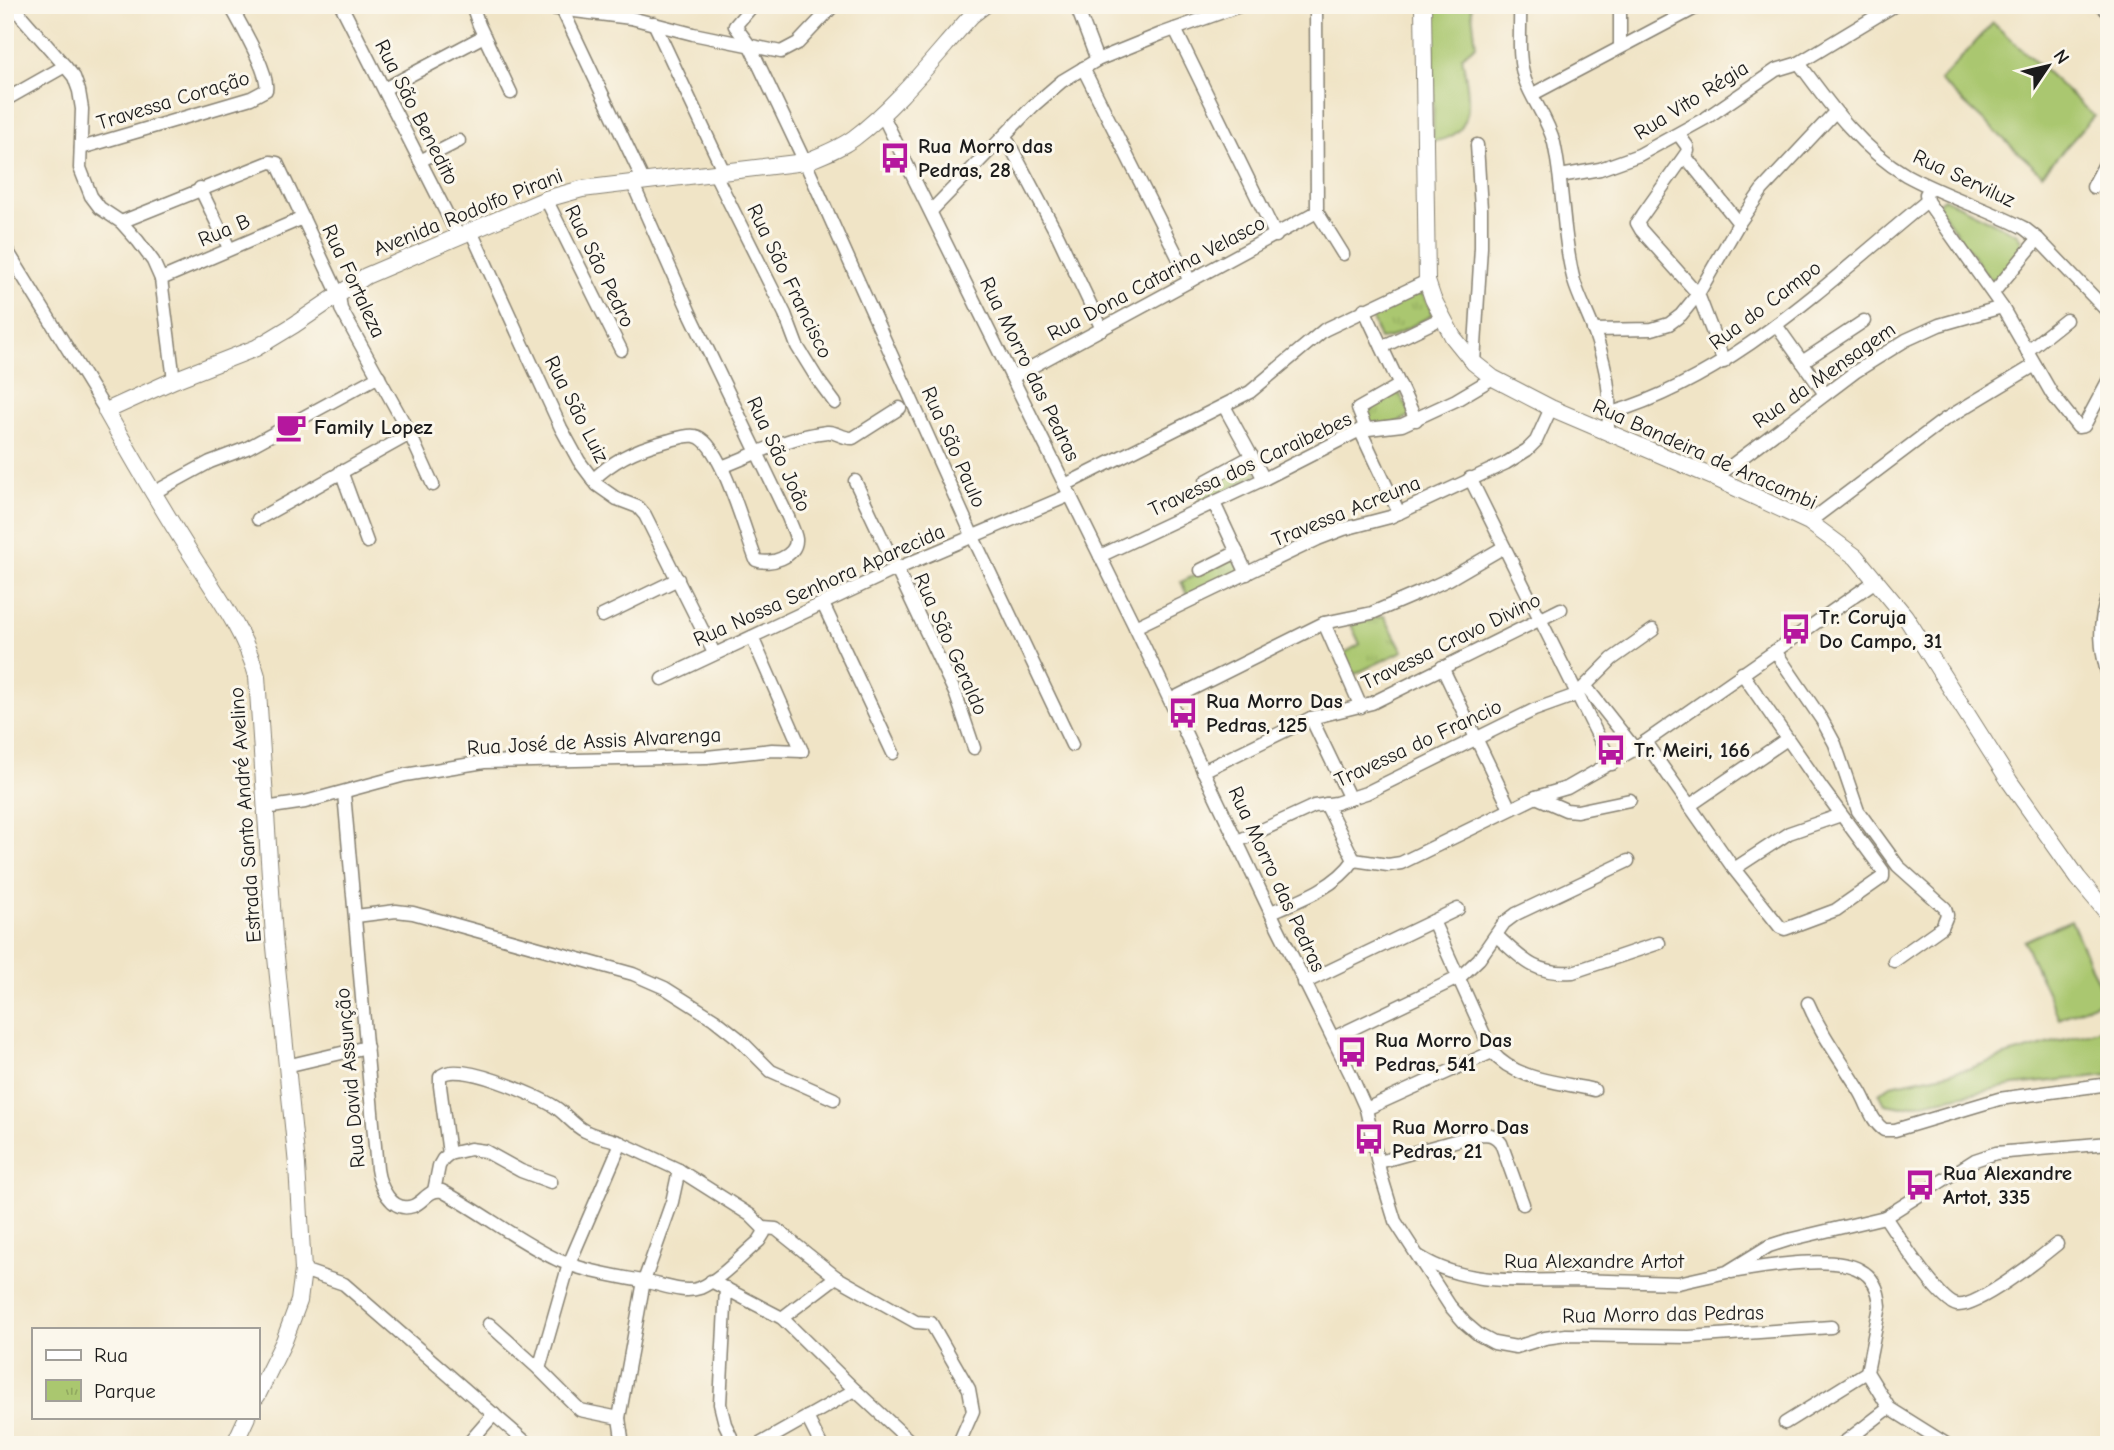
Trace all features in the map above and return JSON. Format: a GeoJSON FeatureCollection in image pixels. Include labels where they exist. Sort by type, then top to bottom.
{"type":"FeatureCollection","features":[{"type":"Feature","properties":{"kind":"main road","name":"Rua Bandeira de Aracambi"},"geometry":{"type":"LineString","coordinates":[[1423,5],[1427,281],[1453,337],[1474,363],[1493,378],[1551,408],[1715,478],[1809,522],[1856,557],[1905,616],[2018,793],[2078,877],[2109,915]]}},
{"type":"Feature","properties":{"kind":"main road","name":"Avenida Rodolfo Pirani"},"geometry":{"type":"LineString","coordinates":[[106,411],[174,380],[256,348],[366,276],[546,200],[582,189],[805,162],[836,149],[882,114],[975,8]]}},
{"type":"Feature","properties":{"kind":"main road","name":"Estrada Santo André Avelino"},"geometry":{"type":"LineString","coordinates":[[106,411],[228,613],[252,659],[259,700],[265,808],[297,1166],[303,1270],[299,1301],[284,1341],[259,1392]]}},
{"type":"Feature","properties":{"kind":"main road"},"geometry":{"type":"LineString","coordinates":[[234,1445],[247,1418]]}},
{"type":"Feature","properties":{"kind":"street"},"geometry":{"type":"LineString","coordinates":[[16,5],[22,16],[74,77],[79,90],[82,116],[80,168],[91,196],[100,208],[121,222],[146,251],[162,279],[174,380]]}},
{"type":"Feature","properties":{"kind":"street","name":"Travessa Coração"},"geometry":{"type":"LineString","coordinates":[[81,148],[251,99],[266,90],[267,82],[251,44],[230,5]]}},
{"type":"Feature","properties":{"kind":"street","name":"Rua São Benedito"},"geometry":{"type":"LineString","coordinates":[[341,5],[420,161],[465,233]]}},
{"type":"Feature","properties":{"kind":"street"},"geometry":{"type":"LineString","coordinates":[[472,5],[511,93]]}},
{"type":"Feature","properties":{"kind":"street"},"geometry":{"type":"LineString","coordinates":[[526,5],[631,18],[776,52],[787,50],[799,43],[834,5]]}},
{"type":"Feature","properties":{"kind":"street","name":"Rua São Paulo"},"geometry":{"type":"LineString","coordinates":[[753,5],[735,26],[750,46],[805,162],[973,537],[1072,745]]}},
{"type":"Feature","properties":{"kind":"street"},"geometry":{"type":"LineString","coordinates":[[1076,5],[1097,60]]}},
{"type":"Feature","properties":{"kind":"street"},"geometry":{"type":"LineString","coordinates":[[932,211],[1046,93],[1083,68],[1175,29],[1242,5]]}},
{"type":"Feature","properties":{"kind":"street"},"geometry":{"type":"LineString","coordinates":[[1316,5],[1317,212],[1343,254]]}},
{"type":"Feature","properties":{"kind":"street"},"geometry":{"type":"LineString","coordinates":[[1520,5],[1522,72],[1550,129],[1560,176],[1569,261],[1574,283],[1601,354],[1611,413],[1607,431]]}},
{"type":"Feature","properties":{"kind":"street"},"geometry":{"type":"LineString","coordinates":[[1620,5],[1620,47]]}},
{"type":"Feature","properties":{"kind":"street"},"geometry":{"type":"LineString","coordinates":[[1533,94],[1700,5]]}},
{"type":"Feature","properties":{"kind":"street"},"geometry":{"type":"LineString","coordinates":[[1799,64],[1895,5]]}},
{"type":"Feature","properties":{"kind":"street"},"geometry":{"type":"LineString","coordinates":[[2101,5],[2109,13]]}},
{"type":"Feature","properties":{"kind":"street","name":"Rua São João"},"geometry":{"type":"LineString","coordinates":[[562,9],[638,181],[690,313],[788,517],[796,540],[793,550],[771,562],[756,560],[722,467],[705,440],[695,436],[642,448],[617,460],[593,480]]}},
{"type":"Feature","properties":{"kind":"street","name":"Rua São Francisco"},"geometry":{"type":"LineString","coordinates":[[654,23],[797,346],[835,403]]}},
{"type":"Feature","properties":{"kind":"street"},"geometry":{"type":"LineString","coordinates":[[1175,29],[1276,236]]}},
{"type":"Feature","properties":{"kind":"street"},"geometry":{"type":"LineString","coordinates":[[384,89],[484,36]]}},
{"type":"Feature","properties":{"kind":"street","name":"Rua Serviluz"},"geometry":{"type":"LineString","coordinates":[[1799,64],[1835,112],[1879,155],[1905,174],[2011,221],[2038,239],[2109,313]]}},
{"type":"Feature","properties":{"kind":"street","name":"Rua Vito Régia"},"geometry":{"type":"LineString","coordinates":[[1560,176],[1619,163],[1679,135],[1776,70],[1799,64]]}},
{"type":"Feature","properties":{"kind":"street"},"geometry":{"type":"LineString","coordinates":[[5,100],[65,66]]}},
{"type":"Feature","properties":{"kind":"street"},"geometry":{"type":"LineString","coordinates":[[1083,68],[1189,281]]}},
{"type":"Feature","properties":{"kind":"street","name":"Rua do Campo"},"geometry":{"type":"LineString","coordinates":[[1593,330],[1639,331],[1660,327],[1681,315],[1698,293],[1739,223],[1762,190],[1835,112]]}},
{"type":"Feature","properties":{"kind":"street","name":"Rua Morro das Pedras"},"geometry":{"type":"LineString","coordinates":[[882,114],[1136,627],[1304,983],[1333,1038],[1366,1109],[1395,1221],[1420,1257],[1434,1284],[1465,1323],[1479,1335],[1516,1347],[1566,1335],[1689,1337],[1831,1327]]}},
{"type":"Feature","properties":{"kind":"street"},"geometry":{"type":"LineString","coordinates":[[1005,135],[1058,236],[1102,329]]}},
{"type":"Feature","properties":{"kind":"street"},"geometry":{"type":"LineString","coordinates":[[1679,135],[1688,149],[1685,156],[1637,223],[1698,293],[1724,362]]}},
{"type":"Feature","properties":{"kind":"street"},"geometry":{"type":"LineString","coordinates":[[420,161],[459,141]]}},
{"type":"Feature","properties":{"kind":"street"},"geometry":{"type":"LineString","coordinates":[[1474,363],[1481,247],[1477,145]]}},
{"type":"Feature","properties":{"kind":"street"},"geometry":{"type":"LineString","coordinates":[[1685,156],[1739,223]]}},
{"type":"Feature","properties":{"kind":"street"},"geometry":{"type":"LineString","coordinates":[[2092,187],[2109,156]]}},
{"type":"Feature","properties":{"kind":"street","name":"Rua Fortaleza"},"geometry":{"type":"LineString","coordinates":[[200,188],[270,162],[280,166],[339,295],[341,309],[410,434],[433,485]]}},
{"type":"Feature","properties":{"kind":"street"},"geometry":{"type":"LineString","coordinates":[[1926,184],[1927,201],[1993,293],[2035,365],[2068,416],[2080,428],[2084,426],[2109,379]]}},
{"type":"Feature","properties":{"kind":"street"},"geometry":{"type":"LineString","coordinates":[[121,222],[200,188],[229,248]]}},
{"type":"Feature","properties":{"kind":"street","name":"Rua São Pedro"},"geometry":{"type":"LineString","coordinates":[[546,200],[621,350]]}},
{"type":"Feature","properties":{"kind":"street","name":"Rua do Campo"},"geometry":{"type":"LineString","coordinates":[[1611,413],[1640,404],[1724,362],[1776,325],[1927,201]]}},
{"type":"Feature","properties":{"kind":"street","name":"Rua Dona Catarina Velasco"},"geometry":{"type":"LineString","coordinates":[[1013,377],[1317,212]]}},
{"type":"Feature","properties":{"kind":"street","name":"Rua B"},"geometry":{"type":"LineString","coordinates":[[162,279],[303,218]]}},
{"type":"Feature","properties":{"kind":"street","name":"Rua São Luiz"},"geometry":{"type":"LineString","coordinates":[[465,233],[561,428],[593,480],[608,494],[642,511],[714,653]]}},
{"type":"Feature","properties":{"kind":"street"},"geometry":{"type":"LineString","coordinates":[[1993,293],[2038,239]]}},
{"type":"Feature","properties":{"kind":"street","name":"Estrada Santo André Avelino"},"geometry":{"type":"LineString","coordinates":[[5,247],[106,411]]}},
{"type":"Feature","properties":{"kind":"street","name":"Rua Nossa Senhora Aparecida"},"geometry":{"type":"LineString","coordinates":[[662,679],[896,569],[973,537],[1067,490],[1264,382],[1312,338],[1364,309],[1427,281]]}},
{"type":"Feature","properties":{"kind":"street","name":"Rua da Mensagem"},"geometry":{"type":"LineString","coordinates":[[1715,478],[1855,372],[1917,334],[2002,307]]}},
{"type":"Feature","properties":{"kind":"street"},"geometry":{"type":"LineString","coordinates":[[1364,309],[1416,420]]}},
{"type":"Feature","properties":{"kind":"street"},"geometry":{"type":"LineString","coordinates":[[1382,346],[1443,318]]}},
{"type":"Feature","properties":{"kind":"street"},"geometry":{"type":"LineString","coordinates":[[2027,351],[2066,320]]}},
{"type":"Feature","properties":{"kind":"street"},"geometry":{"type":"LineString","coordinates":[[1802,362],[1864,321]]}},
{"type":"Feature","properties":{"kind":"street"},"geometry":{"type":"LineString","coordinates":[[1776,325],[1825,394]]}},
{"type":"Feature","properties":{"kind":"street"},"geometry":{"type":"LineString","coordinates":[[1809,522],[1944,420],[2035,365]]}},
{"type":"Feature","properties":{"kind":"street"},"geometry":{"type":"LineString","coordinates":[[153,492],[211,462],[247,448],[379,376]]}},
{"type":"Feature","properties":{"kind":"street","name":"Travessa dos Caraibebes"},"geometry":{"type":"LineString","coordinates":[[1100,556],[1363,430],[1387,428],[1416,420],[1493,378]]}},
{"type":"Feature","properties":{"kind":"street"},"geometry":{"type":"LineString","coordinates":[[1399,513],[1363,430],[1358,409],[1400,386]]}},
{"type":"Feature","properties":{"kind":"street"},"geometry":{"type":"LineString","coordinates":[[1224,406],[1264,479]]}},
{"type":"Feature","properties":{"kind":"street"},"geometry":{"type":"LineString","coordinates":[[722,467],[808,435],[831,431],[846,438],[853,438],[900,408]]}},
{"type":"Feature","properties":{"kind":"street","name":"Travessa Acreuna"},"geometry":{"type":"LineString","coordinates":[[1136,627],[1318,539],[1399,513],[1506,463],[1536,441],[1551,408]]}},
{"type":"Feature","properties":{"kind":"street"},"geometry":{"type":"LineString","coordinates":[[258,519],[410,434]]}},
{"type":"Feature","properties":{"kind":"street"},"geometry":{"type":"LineString","coordinates":[[1206,481],[1252,456]]}},
{"type":"Feature","properties":{"kind":"street"},"geometry":{"type":"LineString","coordinates":[[341,471],[367,542]]}},
{"type":"Feature","properties":{"kind":"street"},"geometry":{"type":"LineString","coordinates":[[1470,478],[1539,619],[1581,691],[1612,764]]}},
{"type":"Feature","properties":{"kind":"street","name":"Rua São Geraldo"},"geometry":{"type":"LineString","coordinates":[[855,481],[956,695],[974,748]]}},
{"type":"Feature","properties":{"kind":"street"},"geometry":{"type":"LineString","coordinates":[[1214,503],[1247,574]]}},
{"type":"Feature","properties":{"kind":"street"},"geometry":{"type":"LineString","coordinates":[[1170,700],[1324,623],[1372,613],[1449,579],[1504,547]]}},
{"type":"Feature","properties":{"kind":"street"},"geometry":{"type":"LineString","coordinates":[[1201,570],[1237,552]]}},
{"type":"Feature","properties":{"kind":"street"},"geometry":{"type":"LineString","coordinates":[[602,616],[678,579]]}},
{"type":"Feature","properties":{"kind":"street"},"geometry":{"type":"LineString","coordinates":[[1354,860],[1388,865],[1401,863],[1536,797],[1567,788],[1612,764],[1877,580]]}},
{"type":"Feature","properties":{"kind":"street"},"geometry":{"type":"LineString","coordinates":[[2109,594],[2102,610],[2100,628],[2109,679]]}},
{"type":"Feature","properties":{"kind":"street"},"geometry":{"type":"LineString","coordinates":[[823,604],[893,753]]}},
{"type":"Feature","properties":{"kind":"street","name":"Travessa Cravo Divino"},"geometry":{"type":"LineString","coordinates":[[1203,771],[1311,718],[1361,707],[1561,608]]}},
{"type":"Feature","properties":{"kind":"street"},"geometry":{"type":"LineString","coordinates":[[1324,623],[1361,707]]}},
{"type":"Feature","properties":{"kind":"street"},"geometry":{"type":"LineString","coordinates":[[1581,691],[1612,659],[1653,630]]}},
{"type":"Feature","properties":{"kind":"street","name":"Rua José de Assis Alvarenga"},"geometry":{"type":"LineString","coordinates":[[265,808],[344,793],[405,775],[484,762],[707,758],[772,750],[802,751],[752,637]]}},
{"type":"Feature","properties":{"kind":"street"},"geometry":{"type":"LineString","coordinates":[[1775,651],[1835,744],[1858,811],[1898,866],[1940,903],[1947,915],[1942,928],[1894,961]]}},
{"type":"Feature","properties":{"kind":"street"},"geometry":{"type":"LineString","coordinates":[[1442,667],[1510,809]]}},
{"type":"Feature","properties":{"kind":"street"},"geometry":{"type":"LineString","coordinates":[[1581,691],[1640,745],[1783,929],[1836,910],[1884,875],[1742,673]]}},
{"type":"Feature","properties":{"kind":"street","name":"Travessa do Francio"},"geometry":{"type":"LineString","coordinates":[[1238,841],[1314,806],[1350,799],[1541,707],[1581,691]]}},
{"type":"Feature","properties":{"kind":"street"},"geometry":{"type":"LineString","coordinates":[[1311,718],[1350,799]]}},
{"type":"Feature","properties":{"kind":"street"},"geometry":{"type":"LineString","coordinates":[[1689,806],[1787,738]]}},
{"type":"Feature","properties":{"kind":"street","name":"Rua David Assunção"},"geometry":{"type":"LineString","coordinates":[[344,793],[377,1169],[382,1189],[396,1203],[413,1206],[433,1191]]}},
{"type":"Feature","properties":{"kind":"street"},"geometry":{"type":"LineString","coordinates":[[1536,797],[1566,810],[1577,811],[1629,800]]}},
{"type":"Feature","properties":{"kind":"street"},"geometry":{"type":"LineString","coordinates":[[1326,804],[1354,860]]}},
{"type":"Feature","properties":{"kind":"street"},"geometry":{"type":"LineString","coordinates":[[1734,869],[1789,834],[1858,811]]}},
{"type":"Feature","properties":{"kind":"street"},"geometry":{"type":"LineString","coordinates":[[1271,912],[1315,892],[1344,872],[1354,860]]}},
{"type":"Feature","properties":{"kind":"street"},"geometry":{"type":"LineString","coordinates":[[1333,1038],[1460,977],[1479,960],[1504,923],[1516,914],[1628,861]]}},
{"type":"Feature","properties":{"kind":"street"},"geometry":{"type":"LineString","coordinates":[[1304,983],[1458,909]]}},
{"type":"Feature","properties":{"kind":"street"},"geometry":{"type":"LineString","coordinates":[[356,916],[396,911],[413,913],[633,974],[665,988],[714,1019],[738,1038],[771,1071],[834,1099]]}},
{"type":"Feature","properties":{"kind":"street"},"geometry":{"type":"LineString","coordinates":[[1433,920],[1492,1052],[1509,1068],[1521,1073],[1594,1090]]}},
{"type":"Feature","properties":{"kind":"street"},"geometry":{"type":"LineString","coordinates":[[1496,935],[1527,964],[1558,973],[1573,972],[1659,943]]}},
{"type":"Feature","properties":{"kind":"street"},"geometry":{"type":"LineString","coordinates":[[1808,1003],[1828,1045],[1860,1091],[1875,1122],[1884,1130],[1895,1130],[1999,1099],[2109,1084]]}},
{"type":"Feature","properties":{"kind":"street"},"geometry":{"type":"LineString","coordinates":[[286,1066],[367,1047]]}},
{"type":"Feature","properties":{"kind":"street"},"geometry":{"type":"LineString","coordinates":[[1366,1109],[1492,1052]]}},
{"type":"Feature","properties":{"kind":"street"},"geometry":{"type":"LineString","coordinates":[[449,1154],[440,1077],[448,1070],[462,1070],[508,1086],[554,1107],[583,1130],[621,1143],[679,1170],[750,1215],[763,1228],[764,1233],[759,1241],[711,1281],[702,1287],[685,1290],[611,1276],[569,1264],[442,1191],[433,1191],[439,1166],[449,1154],[470,1149],[485,1151],[522,1171],[551,1182]]}},
{"type":"Feature","properties":{"kind":"street"},"geometry":{"type":"LineString","coordinates":[[1379,1162],[1480,1134],[1490,1134],[1497,1137],[1501,1143],[1523,1204]]}},
{"type":"Feature","properties":{"kind":"street"},"geometry":{"type":"LineString","coordinates":[[539,1369],[569,1264],[621,1143]]}},
{"type":"Feature","properties":{"kind":"street","name":"Rua Alexandre Artot"},"geometry":{"type":"LineString","coordinates":[[1420,1257],[1435,1267],[1462,1276],[1678,1283],[1727,1272],[1769,1247],[1788,1240],[1885,1217],[1975,1160],[1996,1153],[2109,1143]]}},
{"type":"Feature","properties":{"kind":"street"},"geometry":{"type":"LineString","coordinates":[[623,1445],[619,1418],[644,1281],[672,1202],[679,1170]]}},
{"type":"Feature","properties":{"kind":"street"},"geometry":{"type":"LineString","coordinates":[[1885,1217],[1920,1268],[1950,1303],[1958,1306],[1976,1300],[2032,1264],[2057,1244]]}},
{"type":"Feature","properties":{"kind":"street"},"geometry":{"type":"LineString","coordinates":[[763,1228],[776,1229],[836,1277],[916,1322],[931,1323],[969,1389],[973,1411],[958,1445]]}},
{"type":"Feature","properties":{"kind":"street"},"geometry":{"type":"LineString","coordinates":[[1727,1272],[1793,1264],[1844,1265],[1860,1270],[1873,1280],[1880,1306],[1867,1372],[1889,1408],[1937,1442]]}},
{"type":"Feature","properties":{"kind":"street"},"geometry":{"type":"LineString","coordinates":[[303,1270],[344,1284],[530,1445]]}},
{"type":"Feature","properties":{"kind":"street"},"geometry":{"type":"LineString","coordinates":[[782,1318],[836,1277]]}},
{"type":"Feature","properties":{"kind":"street"},"geometry":{"type":"LineString","coordinates":[[711,1281],[782,1318],[914,1445]]}},
{"type":"Feature","properties":{"kind":"street"},"geometry":{"type":"LineString","coordinates":[[726,1288],[720,1404],[724,1424],[736,1445]]}},
{"type":"Feature","properties":{"kind":"street"},"geometry":{"type":"LineString","coordinates":[[489,1324],[580,1410],[619,1418]]}},
{"type":"Feature","properties":{"kind":"street"},"geometry":{"type":"LineString","coordinates":[[1785,1423],[1867,1372]]}},
{"type":"Feature","properties":{"kind":"street"},"geometry":{"type":"LineString","coordinates":[[758,1445],[855,1390]]}},
{"type":"Feature","properties":{"kind":"street"},"geometry":{"type":"LineString","coordinates":[[1841,1445],[1889,1408]]}},
{"type":"Feature","properties":{"kind":"street"},"geometry":{"type":"LineString","coordinates":[[467,1445],[494,1414]]}},
{"type":"Feature","properties":{"kind":"street"},"geometry":{"type":"LineString","coordinates":[[807,1417],[821,1445]]}},
{"type":"Feature","properties":{"kind":"green space"},"geometry":{"type":"Polygon","coordinates":[[[1434,5],[1471,5],[1476,45],[1462,56],[1468,96],[1465,121],[1459,131],[1449,138],[1433,141],[1434,5]]]}},
{"type":"Feature","properties":{"kind":"green space"},"geometry":{"type":"Polygon","coordinates":[[[1993,23],[2094,116],[2042,174],[1940,81],[1993,23]]]}},
{"type":"Feature","properties":{"kind":"green space"},"geometry":{"type":"Polygon","coordinates":[[[1944,198],[2017,234],[2021,240],[2022,253],[1997,278],[1989,279],[1938,206],[1944,198]]]}},
{"type":"Feature","properties":{"kind":"green space"},"geometry":{"type":"Polygon","coordinates":[[[1416,293],[1424,295],[1432,312],[1431,316],[1389,338],[1380,339],[1370,314],[1416,293]]]}},
{"type":"Feature","properties":{"kind":"green space"},"geometry":{"type":"Polygon","coordinates":[[[1398,391],[1412,415],[1394,424],[1370,425],[1361,410],[1398,391]]]}},
{"type":"Feature","properties":{"kind":"green space"},"geometry":{"type":"Polygon","coordinates":[[[1251,460],[1258,474],[1201,503],[1193,488],[1251,460]]]}},
{"type":"Feature","properties":{"kind":"green space"},"geometry":{"type":"Polygon","coordinates":[[[1238,554],[1245,569],[1188,597],[1181,582],[1238,554]]]}},
{"type":"Feature","properties":{"kind":"green space"},"geometry":{"type":"Polygon","coordinates":[[[1384,616],[1403,651],[1351,676],[1341,655],[1360,644],[1350,623],[1384,616]]]}},
{"type":"Feature","properties":{"kind":"green space"},"geometry":{"type":"Polygon","coordinates":[[[2071,920],[2105,999],[2059,1019],[2024,941],[2071,920]]]}},
{"type":"Feature","properties":{"kind":"green space"},"geometry":{"type":"Polygon","coordinates":[[[2109,1027],[2109,1075],[2014,1085],[1902,1107],[1885,1104],[1879,1093],[1891,1085],[1968,1069],[2109,1027]]]}},
{"type":"Feature","properties":{"kind":"waterway"},"geometry":{"type":"LineString","coordinates":[[5,975],[5,995]]}},
{"type":"Feature","properties":{"kind":"place","name":"Rua Morro das Pedras, 28"},"geometry":{"type":"Point","coordinates":[895,158]}},
{"type":"Feature","properties":{"kind":"place","name":"Family Lopez"},"geometry":{"type":"Point","coordinates":[291,427]}},
{"type":"Feature","properties":{"kind":"place","name":"Tr. Coruja Do Campo, 31"},"geometry":{"type":"Point","coordinates":[1796,629]}},
{"type":"Feature","properties":{"kind":"place","name":"Rua Morro Das Pedras, 125"},"geometry":{"type":"Point","coordinates":[1183,713]}},
{"type":"Feature","properties":{"kind":"place","name":"Tr. Meiri, 166"},"geometry":{"type":"Point","coordinates":[1611,750]}},
{"type":"Feature","properties":{"kind":"place","name":"Rua Morro Das Pedras, 541"},"geometry":{"type":"Point","coordinates":[1352,1052]}},
{"type":"Feature","properties":{"kind":"place","name":"Rua Morro Das Pedras, 21"},"geometry":{"type":"Point","coordinates":[1369,1139]}},
{"type":"Feature","properties":{"kind":"place","name":"Rua Alexandre Artot, 335"},"geometry":{"type":"Point","coordinates":[1920,1185]}}]}
